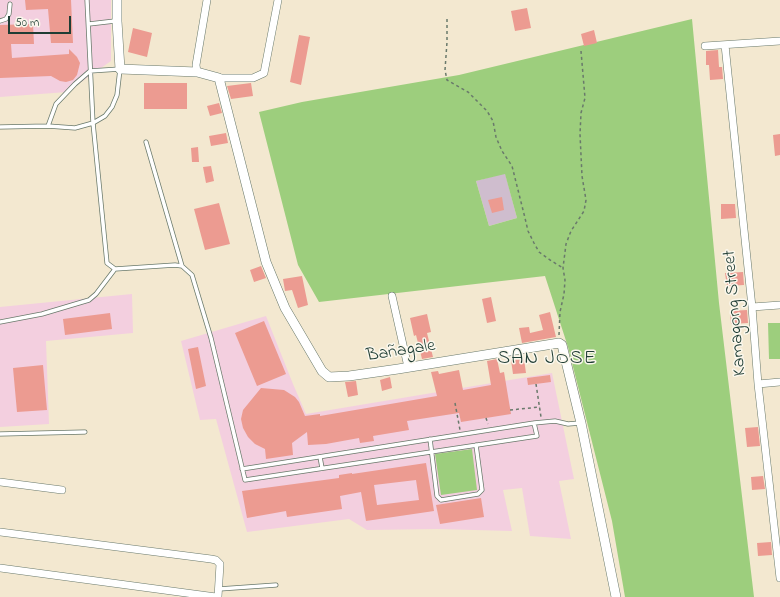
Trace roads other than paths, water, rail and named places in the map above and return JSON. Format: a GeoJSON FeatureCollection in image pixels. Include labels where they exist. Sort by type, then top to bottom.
{"type":"FeatureCollection","features":[{"type":"Feature","properties":{"kind":"street"},"geometry":{"type":"LineString","coordinates":[[117,0],[120,69],[197,72],[219,78],[253,78],[264,73],[278,0]]}},
{"type":"Feature","properties":{"kind":"street"},"geometry":{"type":"LineString","coordinates":[[197,72],[196,65],[207,0]]}},
{"type":"Feature","properties":{"kind":"street"},"geometry":{"type":"LineString","coordinates":[[705,46],[780,41]]}},
{"type":"Feature","properties":{"kind":"street","name":"Kamagong Street"},"geometry":{"type":"LineString","coordinates":[[725,45],[752,307],[758,384],[780,578]]}},
{"type":"Feature","properties":{"kind":"street","name":"Bañagale"},"geometry":{"type":"LineString","coordinates":[[219,78],[266,262],[285,308],[322,371],[329,377],[349,376],[559,343],[564,348],[581,423]]}},
{"type":"Feature","properties":{"kind":"street"},"geometry":{"type":"LineString","coordinates":[[392,296],[408,367]]}},
{"type":"Feature","properties":{"kind":"street"},"geometry":{"type":"LineString","coordinates":[[752,307],[780,305]]}},
{"type":"Feature","properties":{"kind":"street"},"geometry":{"type":"LineString","coordinates":[[758,384],[780,382]]}},
{"type":"Feature","properties":{"kind":"street"},"geometry":{"type":"LineString","coordinates":[[581,423],[616,597]]}},
{"type":"Feature","properties":{"kind":"street"},"geometry":{"type":"LineString","coordinates":[[0,482],[62,490]]}},
{"type":"Feature","properties":{"kind":"street"},"geometry":{"type":"LineString","coordinates":[[0,532],[216,560],[220,564],[219,589],[217,597],[0,568]]}},
{"type":"Feature","properties":{"kind":"lane"},"geometry":{"type":"LineString","coordinates":[[87,0],[93,123],[107,263],[115,269],[175,265],[182,266]]}},
{"type":"Feature","properties":{"kind":"lane"},"geometry":{"type":"LineString","coordinates":[[0,22],[6,19],[9,14],[10,4]]}},
{"type":"Feature","properties":{"kind":"lane"},"geometry":{"type":"LineString","coordinates":[[89,24],[117,21]]}},
{"type":"Feature","properties":{"kind":"lane"},"geometry":{"type":"LineString","coordinates":[[0,127],[48,126],[75,128],[93,123],[105,116],[112,107],[117,95],[120,69],[90,72],[75,84],[56,104],[48,126]]}},
{"type":"Feature","properties":{"kind":"lane"},"geometry":{"type":"LineString","coordinates":[[146,142],[182,266],[192,275],[211,338],[245,480],[537,436],[534,423]]}},
{"type":"Feature","properties":{"kind":"lane"},"geometry":{"type":"LineString","coordinates":[[0,322],[42,314],[89,300],[96,294],[115,269]]}},
{"type":"Feature","properties":{"kind":"lane"},"geometry":{"type":"LineString","coordinates":[[242,469],[534,423],[555,421],[568,424],[581,423]]}},
{"type":"Feature","properties":{"kind":"lane"},"geometry":{"type":"LineString","coordinates":[[0,434],[85,432]]}},
{"type":"Feature","properties":{"kind":"lane"},"geometry":{"type":"LineString","coordinates":[[430,439],[436,496],[441,500],[478,494],[482,490],[476,445]]}},
{"type":"Feature","properties":{"kind":"lane"},"geometry":{"type":"LineString","coordinates":[[320,457],[322,468]]}},
{"type":"Feature","properties":{"kind":"lane"},"geometry":{"type":"LineString","coordinates":[[219,589],[276,585]]}},
{"type":"Feature","properties":{"kind":"district","name":"SAN JOSE"},"geometry":{"type":"Point","coordinates":[547,360]}}]}
